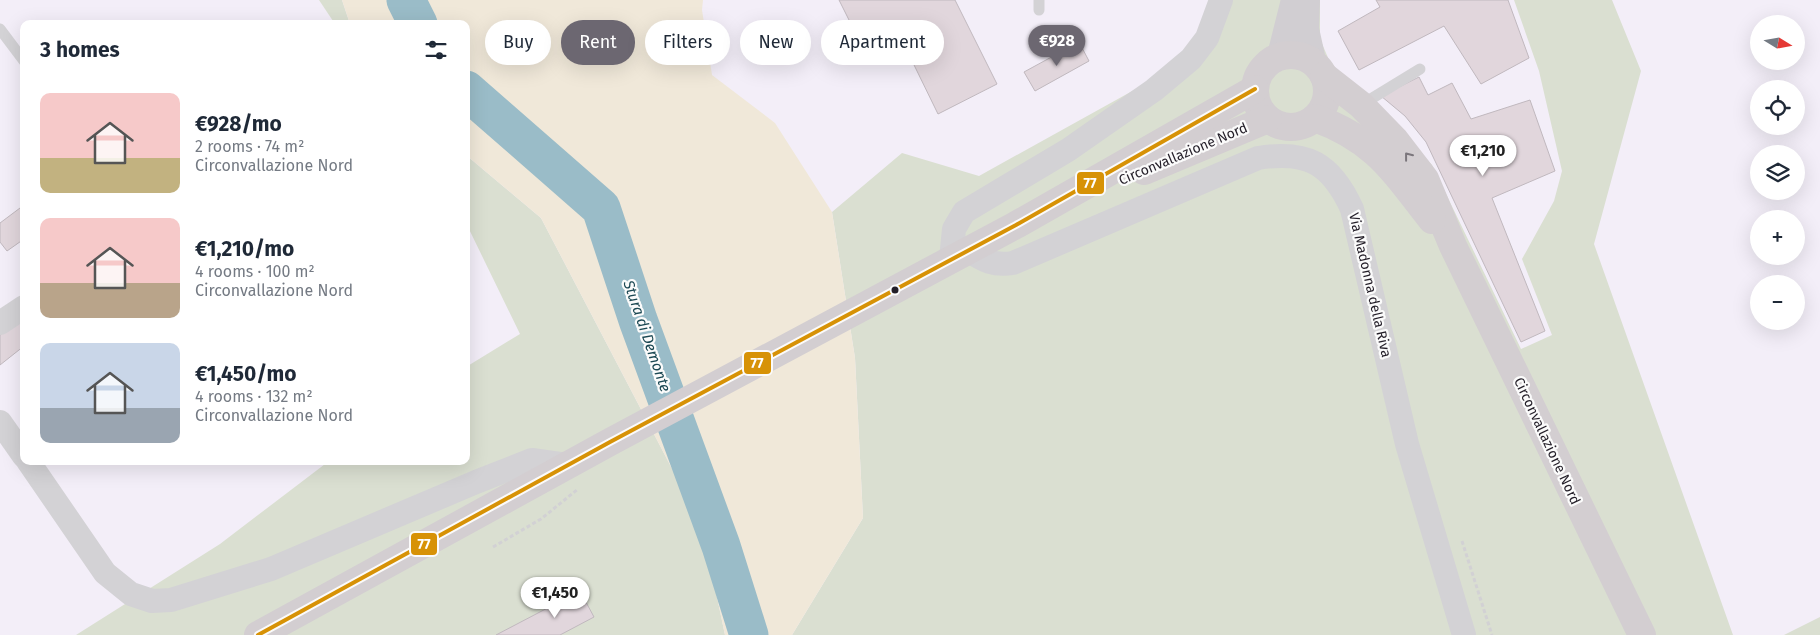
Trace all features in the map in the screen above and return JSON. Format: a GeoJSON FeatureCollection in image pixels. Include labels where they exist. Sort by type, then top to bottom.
{"type":"FeatureCollection","features":[{"type":"Feature","properties":{"kind":"main road"},"geometry":{"type":"LineString","coordinates":[[1281,56],[1295,0]]}},
{"type":"Feature","properties":{"kind":"main road"},"geometry":{"type":"LineString","coordinates":[[1306,0],[1305,29],[1318,69],[1327,88],[1320,119],[1292,127],[1276,124],[1268,119],[1256,100],[1257,78],[1263,68],[1281,56],[1303,56],[1318,69]]}},
{"type":"Feature","properties":{"kind":"main road","name":"Circonvallazione Nord"},"geometry":{"type":"LineString","coordinates":[[1318,69],[1361,105],[1395,140],[1425,179],[1453,246],[1642,635]]}},
{"type":"Feature","properties":{"kind":"main road","name":"Circonvallazione Nord"},"geometry":{"type":"LineString","coordinates":[[258,635],[610,442],[1016,225],[1255,89]]}},
{"type":"Feature","properties":{"kind":"main road","name":"Circonvallazione Nord"},"geometry":{"type":"LineString","coordinates":[[1016,225],[1268,119]]}},
{"type":"Feature","properties":{"kind":"main road","name":"Circonvallazione Nord"},"geometry":{"type":"LineString","coordinates":[[1320,119],[1356,137],[1381,156],[1453,246]]}},
{"type":"Feature","properties":{"kind":"street"},"geometry":{"type":"LineString","coordinates":[[960,255],[954,229],[964,212],[1068,150],[1154,90],[1191,59],[1207,38],[1220,0]]}},
{"type":"Feature","properties":{"kind":"street"},"geometry":{"type":"LineString","coordinates":[[1320,119],[1343,118],[1361,105]]}},
{"type":"Feature","properties":{"kind":"street","name":"Via Madonna della Riva"},"geometry":{"type":"LineString","coordinates":[[960,255],[999,266],[1013,263],[1258,158],[1282,154],[1305,158],[1326,170],[1342,187],[1352,209],[1407,444],[1464,635]]}},
{"type":"Feature","properties":{"kind":"street"},"geometry":{"type":"LineString","coordinates":[[0,323],[20,310]]}},
{"type":"Feature","properties":{"kind":"street"},"geometry":{"type":"LineString","coordinates":[[0,422],[20,450]]}},
{"type":"Feature","properties":{"kind":"street"},"geometry":{"type":"LineString","coordinates":[[31,465],[105,573],[131,594],[152,600],[171,600],[271,569],[532,460],[567,466]]}},
{"type":"Feature","properties":{"kind":"lane"},"geometry":{"type":"LineString","coordinates":[[0,30],[20,56]]}},
{"type":"Feature","properties":{"kind":"lane"},"geometry":{"type":"LineString","coordinates":[[1361,105],[1420,69]]}},
{"type":"Feature","properties":{"kind":"path"},"geometry":{"type":"LineString","coordinates":[[493,547],[541,519]]}},
{"type":"Feature","properties":{"kind":"shaded area"},"geometry":{"type":"Polygon","coordinates":[[[319,0],[342,0],[349,20],[332,20],[319,0]]]}},
{"type":"Feature","properties":{"kind":"shaded area"},"geometry":{"type":"Polygon","coordinates":[[[1230,0],[1320,0],[1320,39],[1335,74],[1380,107],[1432,165],[1521,349],[1552,335],[1522,259],[1554,201],[1562,171],[1539,71],[1514,0],[1612,0],[1641,71],[1594,244],[1733,635],[792,635],[863,518],[855,358],[832,212],[902,153],[979,176],[1217,44],[1230,0]]]}},
{"type":"Feature","properties":{"kind":"shaded area"},"geometry":{"type":"Polygon","coordinates":[[[470,158],[541,218],[702,526],[725,635],[76,635],[220,544],[324,465],[470,465],[470,365],[520,334],[470,231],[470,158]]]}},
{"type":"Feature","properties":{"kind":"shaded area"},"geometry":{"type":"Polygon","coordinates":[[[1820,617],[1820,635],[1784,635],[1820,617]]]}},
{"type":"Feature","properties":{"kind":"sand"},"geometry":{"type":"Polygon","coordinates":[[[342,0],[703,0],[704,20],[645,20],[645,65],[710,65],[712,75],[775,123],[832,212],[855,358],[863,518],[792,635],[725,635],[702,526],[541,218],[470,158],[470,20],[349,20],[342,0]]]}},
{"type":"Feature","properties":{"kind":"building"},"geometry":{"type":"Polygon","coordinates":[[[839,0],[955,0],[997,84],[938,114],[914,65],[944,65],[944,20],[849,20],[839,0]]]}},
{"type":"Feature","properties":{"kind":"building"},"geometry":{"type":"Polygon","coordinates":[[[1376,0],[1508,0],[1529,58],[1481,84],[1444,26],[1359,70],[1338,31],[1380,7],[1376,0]]]}},
{"type":"Feature","properties":{"kind":"building"},"geometry":{"type":"Polygon","coordinates":[[[1079,42],[1089,61],[1035,91],[1024,72],[1079,42]]]}},
{"type":"Feature","properties":{"kind":"building"},"geometry":{"type":"Polygon","coordinates":[[[1419,77],[1428,95],[1452,83],[1471,119],[1530,100],[1555,171],[1492,198],[1545,331],[1521,342],[1426,142],[1405,116],[1381,96],[1419,77]]]}},
{"type":"Feature","properties":{"kind":"building"},"geometry":{"type":"Polygon","coordinates":[[[20,208],[20,242],[7,251],[0,242],[0,223],[20,208]]]}},
{"type":"Feature","properties":{"kind":"building"},"geometry":{"type":"Polygon","coordinates":[[[20,320],[20,349],[0,365],[0,335],[20,320]]]}},
{"type":"Feature","properties":{"kind":"building"},"geometry":{"type":"Polygon","coordinates":[[[580,591],[594,617],[560,635],[496,635],[580,591]]]}},
{"type":"Feature","properties":{"kind":"waterway","name":"Stura di Demonte"},"geometry":{"type":"LineString","coordinates":[[406,0],[416,20]]}},
{"type":"Feature","properties":{"kind":"waterway","name":"Stura di Demonte"},"geometry":{"type":"LineString","coordinates":[[470,93],[601,208],[638,320],[721,546],[749,635]]}},
{"type":"Feature","properties":{"kind":"transit line","name":"77"},"geometry":{"type":"LineString","coordinates":[[258,635],[610,442],[1016,225],[1255,89]]}}]}
